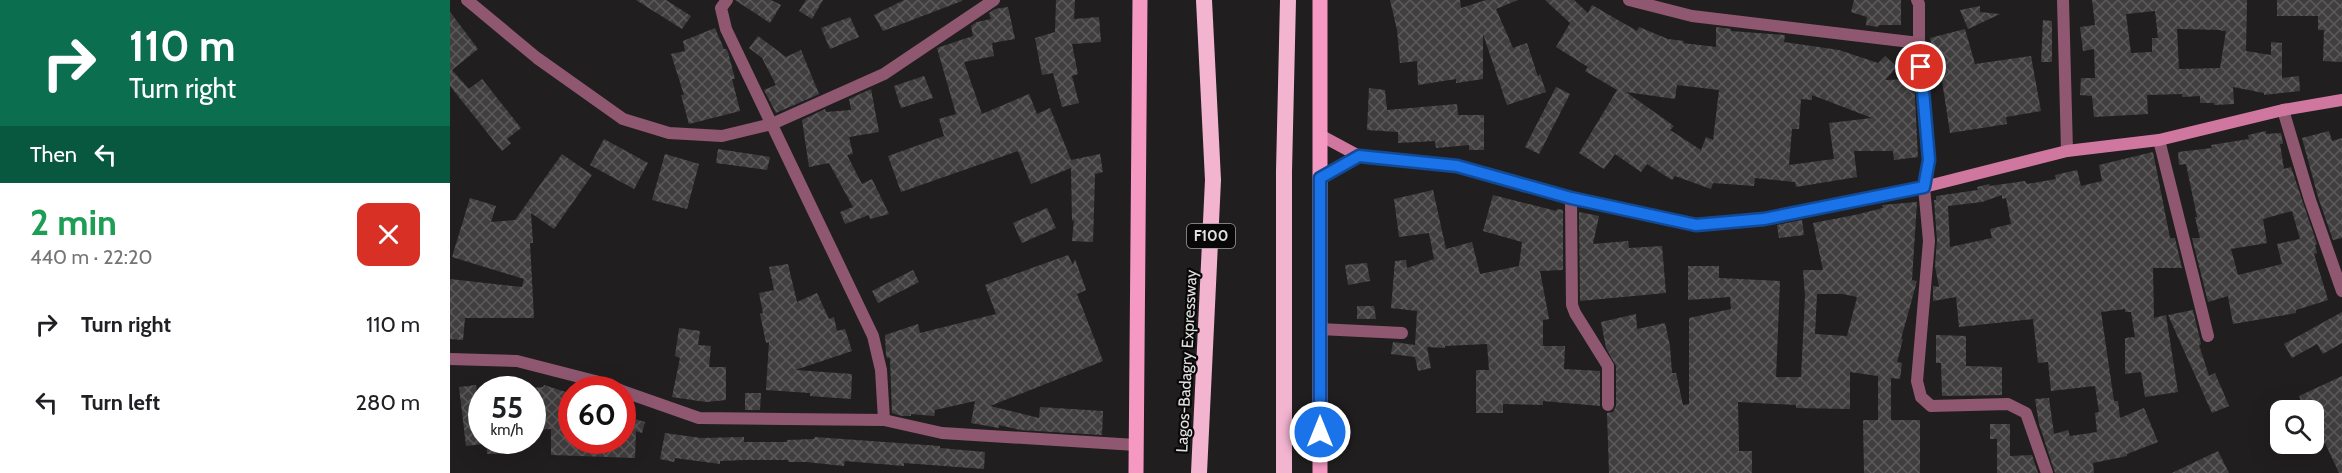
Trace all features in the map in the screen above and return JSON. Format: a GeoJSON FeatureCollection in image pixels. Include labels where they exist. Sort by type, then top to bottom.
{"type":"FeatureCollection","features":[{"type":"Feature","properties":{"kind":"highway","name":"Lagos-Badagry Expressway"},"geometry":{"type":"LineString","coordinates":[[1199,473],[1214,180],[1204,0]]}},
{"type":"Feature","properties":{"kind":"highway"},"geometry":{"type":"LineString","coordinates":[[1284,473],[1284,171],[1288,0]]}},
{"type":"Feature","properties":{"kind":"main road"},"geometry":{"type":"LineString","coordinates":[[1136,473],[1140,0]]}},
{"type":"Feature","properties":{"kind":"main road"},"geometry":{"type":"LineString","coordinates":[[1320,0],[1320,473]]}},
{"type":"Feature","properties":{"kind":"main road"},"geometry":{"type":"LineString","coordinates":[[1320,135],[1359,156],[1457,166],[1571,198],[1696,225],[1764,219],[1924,187],[2067,151],[2159,140],[2283,110],[2342,100]]}},
{"type":"Feature","properties":{"kind":"main road"},"geometry":{"type":"LineString","coordinates":[[1320,178],[1359,156]]}},
{"type":"Feature","properties":{"kind":"street"},"geometry":{"type":"LineString","coordinates":[[467,0],[537,58],[623,119],[669,133],[722,136],[772,124],[884,74],[994,0]]}},
{"type":"Feature","properties":{"kind":"street"},"geometry":{"type":"LineString","coordinates":[[727,0],[721,9],[726,29],[873,336],[881,370],[884,420]]}},
{"type":"Feature","properties":{"kind":"street"},"geometry":{"type":"LineString","coordinates":[[1629,0],[1692,16],[1919,44]]}},
{"type":"Feature","properties":{"kind":"street"},"geometry":{"type":"LineString","coordinates":[[1917,0],[1929,160],[1924,187],[1929,242],[1917,381],[1921,397],[1931,405],[2008,404],[2026,413],[2047,473]]}},
{"type":"Feature","properties":{"kind":"street"},"geometry":{"type":"LineString","coordinates":[[2063,0],[2067,151]]}},
{"type":"Feature","properties":{"kind":"street"},"geometry":{"type":"LineString","coordinates":[[2283,110],[2310,200],[2342,291]]}},
{"type":"Feature","properties":{"kind":"street"},"geometry":{"type":"LineString","coordinates":[[2159,140],[2208,336]]}},
{"type":"Feature","properties":{"kind":"street"},"geometry":{"type":"LineString","coordinates":[[1571,198],[1572,305],[1608,366],[1608,405]]}},
{"type":"Feature","properties":{"kind":"street"},"geometry":{"type":"LineString","coordinates":[[1319,329],[1402,333]]}},
{"type":"Feature","properties":{"kind":"street"},"geometry":{"type":"LineString","coordinates":[[450,359],[517,361],[576,376]]}},
{"type":"Feature","properties":{"kind":"street"},"geometry":{"type":"LineString","coordinates":[[636,395],[699,418],[884,420],[942,433],[1136,445]]}},
{"type":"Feature","properties":{"kind":"building"},"geometry":{"type":"Polygon","coordinates":[[[636,0],[666,0],[691,16],[682,29],[636,0]]]}},
{"type":"Feature","properties":{"kind":"building"},"geometry":{"type":"Polygon","coordinates":[[[735,0],[771,0],[781,5],[770,23],[735,0]]]}},
{"type":"Feature","properties":{"kind":"building"},"geometry":{"type":"Polygon","coordinates":[[[806,0],[823,0],[812,19],[799,11],[806,0]]]}},
{"type":"Feature","properties":{"kind":"building"},"geometry":{"type":"Polygon","coordinates":[[[904,0],[962,1],[883,31],[874,15],[904,0]]]}},
{"type":"Feature","properties":{"kind":"building"},"geometry":{"type":"Polygon","coordinates":[[[1056,0],[1075,0],[1074,19],[1099,17],[1101,42],[1072,44],[1078,74],[1072,76],[1079,103],[1062,107],[1053,73],[1042,75],[1035,38],[1055,32],[1056,0]]]}},
{"type":"Feature","properties":{"kind":"building"},"geometry":{"type":"Polygon","coordinates":[[[1390,0],[1460,0],[1461,8],[1486,0],[1518,0],[1496,9],[1513,48],[1527,43],[1538,77],[1540,74],[1546,92],[1507,105],[1483,34],[1483,79],[1456,83],[1456,79],[1418,85],[1417,61],[1400,63],[1397,30],[1390,0]]]}},
{"type":"Feature","properties":{"kind":"building"},"geometry":{"type":"Polygon","coordinates":[[[1545,0],[1574,0],[1588,13],[1592,5],[1637,31],[1639,27],[1668,39],[1684,41],[1683,43],[1716,47],[1716,27],[1731,29],[1731,31],[1785,35],[1784,42],[1839,50],[1878,63],[1885,56],[1897,67],[1885,80],[1914,79],[1918,157],[1894,160],[1893,151],[1854,151],[1857,177],[1796,187],[1795,182],[1755,178],[1754,186],[1713,183],[1711,189],[1675,176],[1672,180],[1647,164],[1641,172],[1615,154],[1604,169],[1579,153],[1617,90],[1585,71],[1588,67],[1556,47],[1570,23],[1545,0]],[[1677,85],[1675,99],[1626,92],[1674,126],[1670,130],[1701,150],[1706,137],[1713,140],[1719,90],[1677,85]],[[1812,95],[1812,100],[1801,99],[1799,129],[1792,129],[1789,165],[1834,159],[1829,123],[1872,118],[1812,95]]]}},
{"type":"Feature","properties":{"kind":"building"},"geometry":{"type":"Polygon","coordinates":[[[1854,0],[1901,0],[1901,25],[1879,25],[1878,27],[1866,25],[1867,17],[1851,12],[1854,0]]]}},
{"type":"Feature","properties":{"kind":"building"},"geometry":{"type":"Polygon","coordinates":[[[2092,0],[2247,0],[2246,51],[2271,55],[2271,42],[2282,43],[2282,78],[2299,76],[2300,91],[2264,95],[2264,93],[2233,87],[2234,104],[2214,105],[2214,103],[2200,103],[2200,96],[2147,95],[2148,114],[2094,117],[2092,96],[2080,95],[2081,78],[2095,78],[2094,49],[2083,51],[2080,27],[2095,25],[2092,0]],[[2155,11],[2126,14],[2131,53],[2152,52],[2152,38],[2158,38],[2155,11]],[[2177,29],[2179,69],[2220,68],[2226,31],[2177,29]]]}},
{"type":"Feature","properties":{"kind":"building"},"geometry":{"type":"Polygon","coordinates":[[[2277,0],[2342,0],[2342,62],[2323,61],[2324,30],[2318,30],[2318,16],[2277,16],[2277,0]]]}},
{"type":"Feature","properties":{"kind":"building"},"geometry":{"type":"Polygon","coordinates":[[[1980,6],[1980,12],[2000,14],[1968,29],[1960,10],[1980,6]]]}},
{"type":"Feature","properties":{"kind":"building"},"geometry":{"type":"Polygon","coordinates":[[[1008,7],[1015,39],[992,43],[994,56],[964,62],[982,114],[1029,94],[1037,114],[1050,108],[1071,160],[1100,154],[1103,172],[1095,174],[1093,242],[1072,241],[1074,220],[1072,221],[1071,168],[1031,184],[1018,151],[901,192],[888,156],[944,136],[939,119],[956,114],[937,48],[973,36],[971,26],[991,19],[989,13],[995,9],[1008,7]]]}},
{"type":"Feature","properties":{"kind":"building"},"geometry":{"type":"Polygon","coordinates":[[[450,12],[478,49],[452,70],[469,89],[482,79],[521,128],[507,139],[511,143],[502,151],[450,86],[450,12]]]}},
{"type":"Feature","properties":{"kind":"building"},"geometry":{"type":"Polygon","coordinates":[[[850,17],[859,37],[830,49],[821,28],[850,17]]]}},
{"type":"Feature","properties":{"kind":"building"},"geometry":{"type":"Polygon","coordinates":[[[2043,20],[2052,21],[2052,62],[2041,62],[2043,20]]]}},
{"type":"Feature","properties":{"kind":"building"},"geometry":{"type":"Polygon","coordinates":[[[715,28],[724,49],[728,52],[740,111],[689,124],[681,95],[684,95],[671,54],[685,51],[683,41],[715,28]]]}},
{"type":"Feature","properties":{"kind":"building"},"geometry":{"type":"Polygon","coordinates":[[[1965,29],[1975,64],[2031,56],[2041,111],[2006,117],[2007,124],[1950,133],[1941,74],[1930,38],[1965,29]]]}},
{"type":"Feature","properties":{"kind":"building"},"geometry":{"type":"Polygon","coordinates":[[[758,36],[786,57],[801,50],[819,94],[776,113],[764,90],[776,85],[762,58],[749,48],[758,36]]]}},
{"type":"Feature","properties":{"kind":"building"},"geometry":{"type":"Polygon","coordinates":[[[924,76],[933,98],[901,108],[894,86],[924,76]]]}},
{"type":"Feature","properties":{"kind":"building"},"geometry":{"type":"Polygon","coordinates":[[[1556,87],[1570,94],[1539,154],[1525,147],[1556,87]]]}},
{"type":"Feature","properties":{"kind":"building"},"geometry":{"type":"Polygon","coordinates":[[[1369,88],[1385,90],[1387,110],[1457,104],[1458,115],[1484,115],[1484,150],[1469,150],[1469,145],[1436,148],[1435,141],[1398,143],[1398,132],[1367,130],[1369,88]]]}},
{"type":"Feature","properties":{"kind":"building"},"geometry":{"type":"Polygon","coordinates":[[[871,89],[879,132],[849,137],[853,154],[847,155],[862,184],[872,179],[889,214],[870,219],[869,215],[845,224],[840,212],[853,207],[829,163],[809,167],[802,120],[825,109],[826,112],[851,110],[849,99],[871,89]]]}},
{"type":"Feature","properties":{"kind":"building"},"geometry":{"type":"Polygon","coordinates":[[[2266,131],[2266,134],[2281,133],[2283,144],[2280,144],[2284,169],[2291,167],[2317,244],[2315,245],[2317,253],[2314,254],[2328,300],[2296,310],[2296,313],[2233,324],[2228,296],[2208,302],[2192,238],[2200,238],[2195,217],[2197,217],[2186,164],[2179,165],[2178,152],[2212,148],[2211,145],[2249,139],[2248,135],[2266,131]],[[2292,211],[2263,219],[2267,243],[2231,249],[2238,275],[2282,264],[2277,244],[2300,239],[2292,211]]]}},
{"type":"Feature","properties":{"kind":"building"},"geometry":{"type":"Polygon","coordinates":[[[2329,131],[2332,141],[2342,138],[2342,238],[2333,240],[2318,197],[2302,138],[2329,131]]]}},
{"type":"Feature","properties":{"kind":"building"},"geometry":{"type":"Polygon","coordinates":[[[604,139],[648,163],[634,189],[590,165],[604,139]]]}},
{"type":"Feature","properties":{"kind":"building"},"geometry":{"type":"Polygon","coordinates":[[[718,149],[770,157],[767,170],[716,163],[718,149]]]}},
{"type":"Feature","properties":{"kind":"building"},"geometry":{"type":"Polygon","coordinates":[[[2153,152],[2170,238],[2175,238],[2182,268],[2153,268],[2154,318],[2166,315],[2178,392],[2145,397],[2141,372],[2125,374],[2125,338],[2135,337],[2131,312],[2125,312],[2125,309],[2101,312],[2114,401],[2118,401],[2120,418],[2144,408],[2158,442],[2127,454],[2127,456],[2093,463],[2094,473],[2055,473],[2039,424],[2035,399],[2049,398],[2054,434],[2068,430],[2070,436],[2097,432],[2095,413],[2099,412],[2095,386],[2051,391],[2048,362],[2038,363],[2033,319],[1959,327],[1956,297],[1933,301],[1933,286],[1939,287],[1935,266],[1937,240],[1934,200],[1936,196],[1978,190],[1977,187],[1989,184],[1990,186],[2025,181],[2027,184],[2056,179],[2055,175],[2077,170],[2081,186],[2102,181],[2099,165],[2153,152]],[[2002,195],[1982,202],[1948,206],[1950,247],[1992,238],[1990,229],[2011,224],[2006,198],[2002,199],[2002,195]]]}},
{"type":"Feature","properties":{"kind":"building"},"geometry":{"type":"Polygon","coordinates":[[[562,154],[592,175],[554,229],[531,213],[533,243],[530,243],[534,318],[465,318],[463,340],[450,339],[450,279],[522,287],[524,279],[452,257],[470,198],[496,206],[491,222],[515,220],[562,154]]]}},
{"type":"Feature","properties":{"kind":"building"},"geometry":{"type":"Polygon","coordinates":[[[665,154],[699,164],[687,209],[652,200],[665,154]]]}},
{"type":"Feature","properties":{"kind":"building"},"geometry":{"type":"Polygon","coordinates":[[[1433,190],[1446,249],[1472,242],[1480,274],[1519,266],[1522,242],[1483,231],[1493,195],[1556,211],[1557,209],[1563,210],[1563,270],[1540,271],[1549,319],[1543,320],[1543,346],[1565,346],[1564,369],[1600,371],[1600,406],[1543,401],[1543,405],[1503,404],[1503,413],[1476,413],[1476,370],[1489,370],[1487,344],[1445,346],[1445,348],[1427,347],[1431,368],[1418,371],[1415,357],[1391,354],[1393,342],[1415,345],[1417,311],[1391,308],[1395,261],[1406,260],[1407,268],[1434,259],[1429,233],[1399,237],[1394,199],[1433,190]]]}},
{"type":"Feature","properties":{"kind":"building"},"geometry":{"type":"Polygon","coordinates":[[[1917,202],[1912,280],[1917,281],[1897,362],[1902,363],[1900,379],[1891,378],[1891,420],[1920,420],[1920,473],[1864,473],[1863,420],[1878,420],[1878,376],[1850,372],[1850,409],[1796,408],[1796,405],[1738,402],[1739,451],[1752,451],[1752,473],[1609,473],[1607,413],[1613,412],[1616,406],[1616,366],[1606,348],[1601,322],[1636,314],[1637,329],[1665,323],[1672,373],[1676,373],[1683,405],[1689,404],[1689,318],[1731,309],[1730,297],[1688,300],[1688,266],[1719,266],[1719,278],[1780,281],[1776,377],[1801,377],[1805,296],[1803,270],[1823,270],[1813,223],[1883,208],[1882,205],[1917,202]],[[1817,294],[1815,334],[1847,336],[1857,297],[1843,294],[1817,294]]]}},
{"type":"Feature","properties":{"kind":"building"},"geometry":{"type":"Polygon","coordinates":[[[1047,208],[1056,228],[1022,243],[1013,223],[1047,208]]]}},
{"type":"Feature","properties":{"kind":"building"},"geometry":{"type":"Polygon","coordinates":[[[1579,212],[1599,216],[1593,244],[1628,241],[1629,248],[1662,246],[1666,293],[1580,301],[1579,212]]]}},
{"type":"Feature","properties":{"kind":"building"},"geometry":{"type":"Polygon","coordinates":[[[1802,220],[1804,235],[1779,238],[1777,225],[1802,220]]]}},
{"type":"Feature","properties":{"kind":"building"},"geometry":{"type":"Polygon","coordinates":[[[1068,255],[1073,265],[1075,259],[1086,290],[1077,294],[1103,361],[990,406],[1039,418],[1040,407],[1103,411],[1102,435],[1020,430],[999,425],[999,428],[971,423],[975,401],[935,410],[934,416],[911,414],[911,416],[902,416],[892,413],[890,358],[887,358],[886,354],[885,335],[918,324],[920,333],[996,314],[985,285],[1068,255]]]}},
{"type":"Feature","properties":{"kind":"building"},"geometry":{"type":"Polygon","coordinates":[[[1367,263],[1370,281],[1348,285],[1345,265],[1367,263]]]}},
{"type":"Feature","properties":{"kind":"building"},"geometry":{"type":"Polygon","coordinates":[[[788,264],[797,302],[817,293],[829,319],[834,317],[837,331],[845,329],[852,351],[795,370],[852,374],[851,399],[766,390],[769,342],[766,343],[760,314],[763,313],[759,293],[774,290],[769,267],[788,264]]]}},
{"type":"Feature","properties":{"kind":"building"},"geometry":{"type":"Polygon","coordinates":[[[913,270],[919,282],[878,303],[872,291],[913,270]]]}},
{"type":"Feature","properties":{"kind":"building"},"geometry":{"type":"Polygon","coordinates":[[[1357,306],[1374,306],[1376,319],[1357,319],[1357,306]]]}},
{"type":"Feature","properties":{"kind":"building"},"geometry":{"type":"Polygon","coordinates":[[[2193,310],[2201,344],[2199,345],[2209,376],[2215,373],[2229,406],[2212,413],[2168,315],[2193,310]]]}},
{"type":"Feature","properties":{"kind":"building"},"geometry":{"type":"Polygon","coordinates":[[[2342,312],[2342,343],[2323,354],[2317,344],[2292,358],[2284,344],[2342,312]]]}},
{"type":"Feature","properties":{"kind":"building"},"geometry":{"type":"Polygon","coordinates":[[[679,328],[700,331],[698,345],[711,346],[709,367],[726,367],[726,400],[706,402],[672,397],[680,358],[675,356],[679,328]]]}},
{"type":"Feature","properties":{"kind":"building"},"geometry":{"type":"Polygon","coordinates":[[[1936,335],[1966,336],[1966,366],[2002,367],[2002,395],[1942,396],[1941,363],[1936,363],[1936,335]]]}},
{"type":"Feature","properties":{"kind":"building"},"geometry":{"type":"Polygon","coordinates":[[[2342,376],[2342,473],[2339,473],[2324,444],[2324,400],[2301,400],[2299,396],[2342,376]]]}},
{"type":"Feature","properties":{"kind":"building"},"geometry":{"type":"Polygon","coordinates":[[[468,386],[468,446],[466,446],[459,387],[468,386]]]}},
{"type":"Feature","properties":{"kind":"building"},"geometry":{"type":"Polygon","coordinates":[[[546,386],[558,390],[558,454],[635,454],[635,458],[551,455],[551,429],[546,429],[546,386]]]}},
{"type":"Feature","properties":{"kind":"building"},"geometry":{"type":"Polygon","coordinates":[[[745,393],[761,393],[760,410],[745,410],[745,393]]]}},
{"type":"Feature","properties":{"kind":"building"},"geometry":{"type":"Polygon","coordinates":[[[636,419],[645,422],[642,433],[636,431],[636,419]]]}},
{"type":"Feature","properties":{"kind":"building"},"geometry":{"type":"Polygon","coordinates":[[[1990,424],[2010,424],[2010,456],[2032,455],[2038,473],[1997,473],[1997,439],[1990,439],[1990,424]]]}},
{"type":"Feature","properties":{"kind":"building"},"geometry":{"type":"Polygon","coordinates":[[[665,433],[701,438],[744,437],[744,442],[787,442],[787,440],[814,439],[815,437],[940,446],[940,448],[985,452],[984,469],[845,461],[844,466],[788,462],[788,460],[720,461],[720,464],[675,458],[674,462],[660,459],[665,433]]]}},
{"type":"Feature","properties":{"kind":"building"},"geometry":{"type":"Polygon","coordinates":[[[2218,451],[2229,473],[2172,473],[2218,451]]]}},
{"type":"Feature","properties":{"kind":"route"},"geometry":{"type":"LineString","coordinates":[[1320,432],[1320,178],[1359,156],[1457,166],[1571,198],[1696,225],[1764,219],[1924,187],[1929,160],[1921,67]]}}]}
